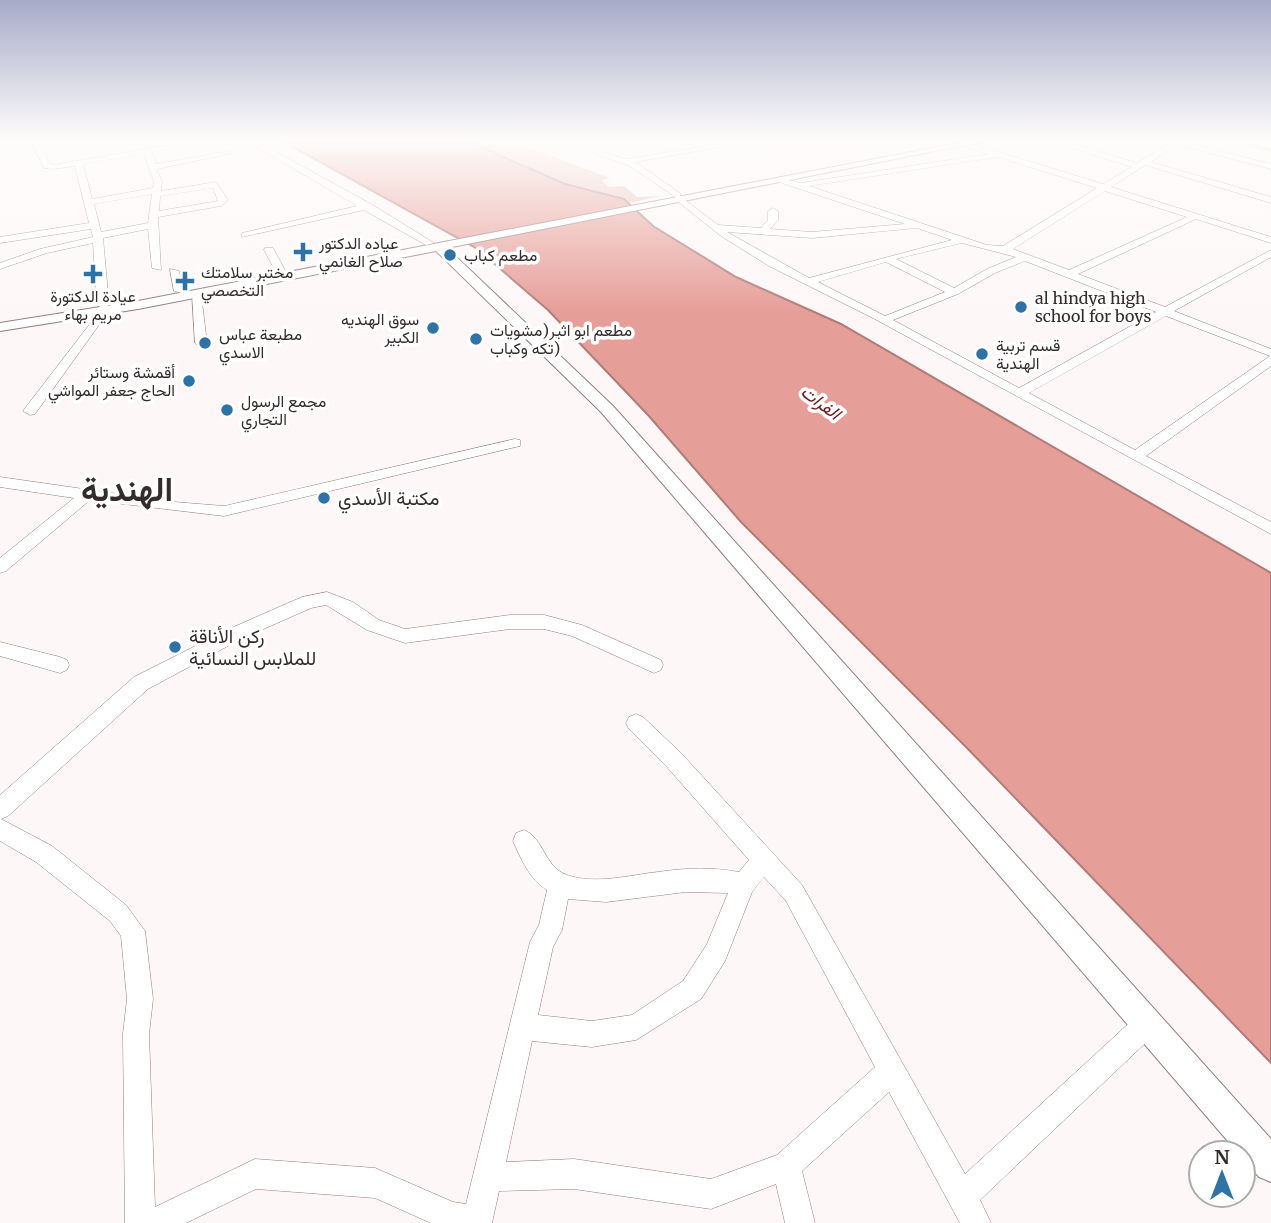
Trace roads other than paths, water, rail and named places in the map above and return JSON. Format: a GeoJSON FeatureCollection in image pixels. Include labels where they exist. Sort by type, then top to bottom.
{"type":"FeatureCollection","features":[{"type":"Feature","properties":{"kind":"main road"},"geometry":{"type":"LineString","coordinates":[[0,327],[196,294],[662,198]]}},
{"type":"Feature","properties":{"kind":"main road"},"geometry":{"type":"LineString","coordinates":[[0,320],[103,308],[179,291],[445,243]]}},
{"type":"Feature","properties":{"kind":"main road"},"geometry":{"type":"LineString","coordinates":[[445,243],[607,409],[1271,1165]]}},
{"type":"Feature","properties":{"kind":"street"},"geometry":{"type":"LineString","coordinates":[[30,411],[103,308],[97,233],[88,198]]}},
{"type":"Feature","properties":{"kind":"street"},"geometry":{"type":"LineString","coordinates":[[89,202],[116,198]]}},
{"type":"Feature","properties":{"kind":"street"},"geometry":{"type":"LineString","coordinates":[[156,198],[153,220],[157,268]]}},
{"type":"Feature","properties":{"kind":"street"},"geometry":{"type":"LineString","coordinates":[[0,266],[97,233],[221,203],[223,198]]}},
{"type":"Feature","properties":{"kind":"street"},"geometry":{"type":"LineString","coordinates":[[354,198],[445,243]]}},
{"type":"Feature","properties":{"kind":"street"},"geometry":{"type":"LineString","coordinates":[[675,198],[726,238],[1271,529]]}},
{"type":"Feature","properties":{"kind":"street"},"geometry":{"type":"LineString","coordinates":[[838,198],[986,248],[1006,249],[1271,353]]}},
{"type":"Feature","properties":{"kind":"street"},"geometry":{"type":"LineString","coordinates":[[1006,249],[1091,198]]}},
{"type":"Feature","properties":{"kind":"street"},"geometry":{"type":"LineString","coordinates":[[1140,198],[1271,240]]}},
{"type":"Feature","properties":{"kind":"street"},"geometry":{"type":"LineString","coordinates":[[245,235],[368,206]]}},
{"type":"Feature","properties":{"kind":"street"},"geometry":{"type":"LineString","coordinates":[[763,232],[773,220],[774,211]]}},
{"type":"Feature","properties":{"kind":"street"},"geometry":{"type":"LineString","coordinates":[[1070,274],[1196,216]]}},
{"type":"Feature","properties":{"kind":"street"},"geometry":{"type":"LineString","coordinates":[[712,228],[812,235],[920,225]]}},
{"type":"Feature","properties":{"kind":"street"},"geometry":{"type":"LineString","coordinates":[[0,240],[33,235],[97,233]]}},
{"type":"Feature","properties":{"kind":"street"},"geometry":{"type":"LineString","coordinates":[[29,256],[33,235]]}},
{"type":"Feature","properties":{"kind":"street"},"geometry":{"type":"LineString","coordinates":[[810,281],[854,265],[963,240]]}},
{"type":"Feature","properties":{"kind":"street"},"geometry":{"type":"LineString","coordinates":[[269,250],[281,272]]}},
{"type":"Feature","properties":{"kind":"street"},"geometry":{"type":"LineString","coordinates":[[1019,393],[1271,253]]}},
{"type":"Feature","properties":{"kind":"street"},"geometry":{"type":"LineString","coordinates":[[884,320],[954,292],[991,271],[1025,257]]}},
{"type":"Feature","properties":{"kind":"street"},"geometry":{"type":"LineString","coordinates":[[888,259],[954,292]]}},
{"type":"Feature","properties":{"kind":"street"},"geometry":{"type":"LineString","coordinates":[[174,271],[179,291]]}},
{"type":"Feature","properties":{"kind":"street"},"geometry":{"type":"LineString","coordinates":[[196,294],[201,343]]}},
{"type":"Feature","properties":{"kind":"street"},"geometry":{"type":"LineString","coordinates":[[1136,456],[1271,360]]}},
{"type":"Feature","properties":{"kind":"street"},"geometry":{"type":"LineString","coordinates":[[0,482],[174,507],[224,510],[515,443]]}},
{"type":"Feature","properties":{"kind":"street"},"geometry":{"type":"LineString","coordinates":[[0,568],[88,494]]}},
{"type":"Feature","properties":{"kind":"street"},"geometry":{"type":"LineString","coordinates":[[0,810],[141,683],[235,634],[308,602],[327,598],[347,607],[373,625],[405,636],[510,622],[544,622],[576,630],[654,665]]}},
{"type":"Feature","properties":{"kind":"street"},"geometry":{"type":"LineString","coordinates":[[0,649],[60,665]]}},
{"type":"Feature","properties":{"kind":"street"},"geometry":{"type":"LineString","coordinates":[[636,723],[674,760],[794,893],[976,1223]]}},
{"type":"Feature","properties":{"kind":"street"},"geometry":{"type":"LineString","coordinates":[[0,829],[44,854],[118,913],[133,931],[140,999],[136,1034],[140,1223]]}},
{"type":"Feature","properties":{"kind":"street"},"geometry":{"type":"LineString","coordinates":[[524,841],[547,877],[560,884],[603,891],[667,882],[743,884]]}},
{"type":"Feature","properties":{"kind":"street"},"geometry":{"type":"LineString","coordinates":[[523,1027],[592,1034],[636,1027],[692,990],[716,952],[743,884],[765,859]]}},
{"type":"Feature","properties":{"kind":"street"},"geometry":{"type":"LineString","coordinates":[[154,1223],[255,1174],[375,1183],[422,1202],[450,1217],[477,1222],[542,942],[551,930],[560,884]]}},
{"type":"Feature","properties":{"kind":"street"},"geometry":{"type":"LineString","coordinates":[[962,1197],[1147,1024]]}},
{"type":"Feature","properties":{"kind":"street"},"geometry":{"type":"LineString","coordinates":[[487,1177],[574,1174],[711,1195],[786,1166],[891,1071]]}},
{"type":"Feature","properties":{"kind":"street"},"geometry":{"type":"LineString","coordinates":[[786,1166],[800,1223]]}},
{"type":"Feature","properties":{"kind":"water","name":"الفرات"},"geometry":{"type":"Polygon","coordinates":[[[385,198],[624,199],[653,226],[736,277],[841,324],[1271,573],[1271,1063],[966,747],[741,522],[648,415],[548,310],[476,248],[385,198]]]}},
{"type":"Feature","properties":{"kind":"place","name":"عياده الدكتور صلاح الغانمي"},"geometry":{"type":"Point","coordinates":[303,252]}},
{"type":"Feature","properties":{"kind":"place","name":"مطعم كباب"},"geometry":{"type":"Point","coordinates":[450,255]}},
{"type":"Feature","properties":{"kind":"place","name":"عيادة الدكتورة مريم بهاء"},"geometry":{"type":"Point","coordinates":[93,274]}},
{"type":"Feature","properties":{"kind":"place","name":"مختبر سلامتك التخصصي"},"geometry":{"type":"Point","coordinates":[185,281]}},
{"type":"Feature","properties":{"kind":"place","name":"al hindya high school for boys"},"geometry":{"type":"Point","coordinates":[1021,307]}},
{"type":"Feature","properties":{"kind":"place","name":"سوق الهنديه الكبير"},"geometry":{"type":"Point","coordinates":[433,328]}},
{"type":"Feature","properties":{"kind":"place","name":"مطعم ابو اثير(مشويات تكه وكباب)"},"geometry":{"type":"Point","coordinates":[476,339]}},
{"type":"Feature","properties":{"kind":"place","name":"مطبعة عباس الاسدي"},"geometry":{"type":"Point","coordinates":[205,343]}},
{"type":"Feature","properties":{"kind":"place","name":"قسم تربية الهندية"},"geometry":{"type":"Point","coordinates":[982,354]}},
{"type":"Feature","properties":{"kind":"place","name":"أقمشة وستائر الحاج جعفر المواشي"},"geometry":{"type":"Point","coordinates":[189,381]}},
{"type":"Feature","properties":{"kind":"place","name":"مجمع الرسول التجاري"},"geometry":{"type":"Point","coordinates":[227,410]}},
{"type":"Feature","properties":{"kind":"place","name":"مكتبة الأسدي"},"geometry":{"type":"Point","coordinates":[324,498]}},
{"type":"Feature","properties":{"kind":"place","name":"ركن الأناقة للملابس النسائية"},"geometry":{"type":"Point","coordinates":[175,647]}},
{"type":"Feature","properties":{"kind":"district","name":"الهندية"},"geometry":{"type":"Point","coordinates":[127,489]}}]}
